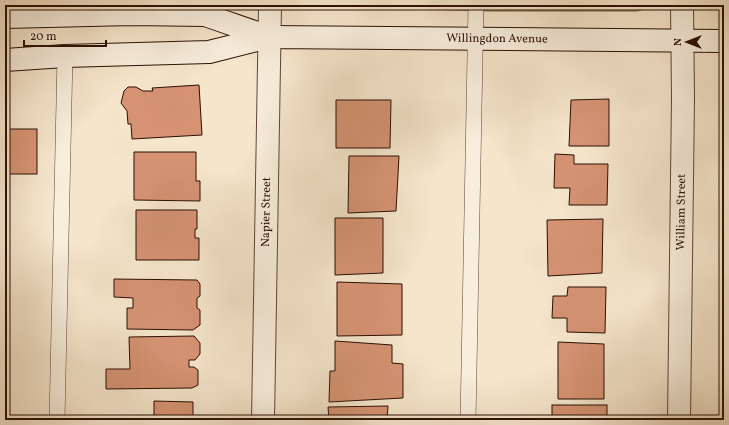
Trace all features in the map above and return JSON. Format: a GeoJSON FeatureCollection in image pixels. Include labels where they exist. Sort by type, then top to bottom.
{"type":"FeatureCollection","features":[{"type":"Feature","properties":{"kind":"main road","name":"Napier Street"},"geometry":{"type":"LineString","coordinates":[[263,420],[270,5]]}},
{"type":"Feature","properties":{"kind":"main road","name":"William Street"},"geometry":{"type":"LineString","coordinates":[[679,420],[683,98],[682,5]]}},
{"type":"Feature","properties":{"kind":"main road","name":"Willingdon Avenue"},"geometry":{"type":"LineString","coordinates":[[5,18],[66,11],[205,15],[269,37]]}},
{"type":"Feature","properties":{"kind":"main road","name":"Willingdon Avenue"},"geometry":{"type":"LineString","coordinates":[[5,60],[65,56],[209,52],[269,37],[724,41]]}},
{"type":"Feature","properties":{"kind":"lane"},"geometry":{"type":"LineString","coordinates":[[468,420],[476,5]]}},
{"type":"Feature","properties":{"kind":"lane"},"geometry":{"type":"LineString","coordinates":[[57,420],[65,56]]}},
{"type":"Feature","properties":{"kind":"green space"},"geometry":{"type":"Polygon","coordinates":[[[306,5],[653,5],[649,8],[637,11],[493,11],[306,5]]]}},
{"type":"Feature","properties":{"kind":"building"},"geometry":{"type":"Polygon","coordinates":[[[199,85],[202,135],[132,139],[131,124],[128,124],[127,111],[121,103],[124,91],[128,87],[136,87],[143,91],[153,91],[152,88],[199,85]]]}},
{"type":"Feature","properties":{"kind":"building"},"geometry":{"type":"Polygon","coordinates":[[[609,99],[609,146],[569,146],[571,100],[609,99]]]}},
{"type":"Feature","properties":{"kind":"building"},"geometry":{"type":"Polygon","coordinates":[[[336,100],[391,100],[390,148],[336,148],[336,100]]]}},
{"type":"Feature","properties":{"kind":"building"},"geometry":{"type":"Polygon","coordinates":[[[5,129],[37,129],[37,174],[5,174],[5,129]]]}},
{"type":"Feature","properties":{"kind":"building"},"geometry":{"type":"Polygon","coordinates":[[[134,152],[196,152],[196,181],[200,181],[200,201],[134,200],[134,152]]]}},
{"type":"Feature","properties":{"kind":"building"},"geometry":{"type":"Polygon","coordinates":[[[555,154],[574,155],[574,164],[608,164],[607,205],[569,205],[570,188],[554,188],[555,154]]]}},
{"type":"Feature","properties":{"kind":"building"},"geometry":{"type":"Polygon","coordinates":[[[349,156],[399,156],[396,211],[348,213],[349,156]]]}},
{"type":"Feature","properties":{"kind":"building"},"geometry":{"type":"Polygon","coordinates":[[[136,210],[197,210],[197,229],[195,229],[195,238],[199,238],[199,260],[136,260],[136,210]]]}},
{"type":"Feature","properties":{"kind":"building"},"geometry":{"type":"Polygon","coordinates":[[[335,218],[383,218],[383,273],[335,275],[335,218]]]}},
{"type":"Feature","properties":{"kind":"building"},"geometry":{"type":"Polygon","coordinates":[[[603,219],[602,273],[548,276],[547,220],[603,219]]]}},
{"type":"Feature","properties":{"kind":"building"},"geometry":{"type":"Polygon","coordinates":[[[114,279],[197,280],[200,284],[200,296],[197,298],[197,308],[200,310],[200,325],[193,330],[127,329],[127,308],[133,308],[133,298],[114,297],[114,279]]]}},
{"type":"Feature","properties":{"kind":"building"},"geometry":{"type":"Polygon","coordinates":[[[337,282],[402,284],[402,335],[337,336],[337,282]]]}},
{"type":"Feature","properties":{"kind":"building"},"geometry":{"type":"Polygon","coordinates":[[[568,287],[606,287],[605,333],[567,332],[567,318],[552,318],[553,296],[567,296],[568,287]]]}},
{"type":"Feature","properties":{"kind":"building"},"geometry":{"type":"Polygon","coordinates":[[[194,336],[200,343],[200,354],[195,360],[189,360],[189,367],[194,367],[198,370],[198,385],[192,388],[106,389],[106,369],[130,369],[129,337],[194,336]]]}},
{"type":"Feature","properties":{"kind":"building"},"geometry":{"type":"Polygon","coordinates":[[[335,341],[392,345],[392,363],[403,364],[403,398],[329,402],[330,371],[335,371],[335,341]]]}},
{"type":"Feature","properties":{"kind":"building"},"geometry":{"type":"Polygon","coordinates":[[[558,342],[604,344],[604,399],[558,399],[558,342]]]}},
{"type":"Feature","properties":{"kind":"building"},"geometry":{"type":"Polygon","coordinates":[[[154,401],[193,402],[193,420],[154,420],[154,401]]]}},
{"type":"Feature","properties":{"kind":"building"},"geometry":{"type":"Polygon","coordinates":[[[552,405],[607,405],[607,420],[552,420],[552,405]]]}},
{"type":"Feature","properties":{"kind":"building"},"geometry":{"type":"Polygon","coordinates":[[[388,406],[387,420],[329,420],[328,407],[388,406]]]}}]}
